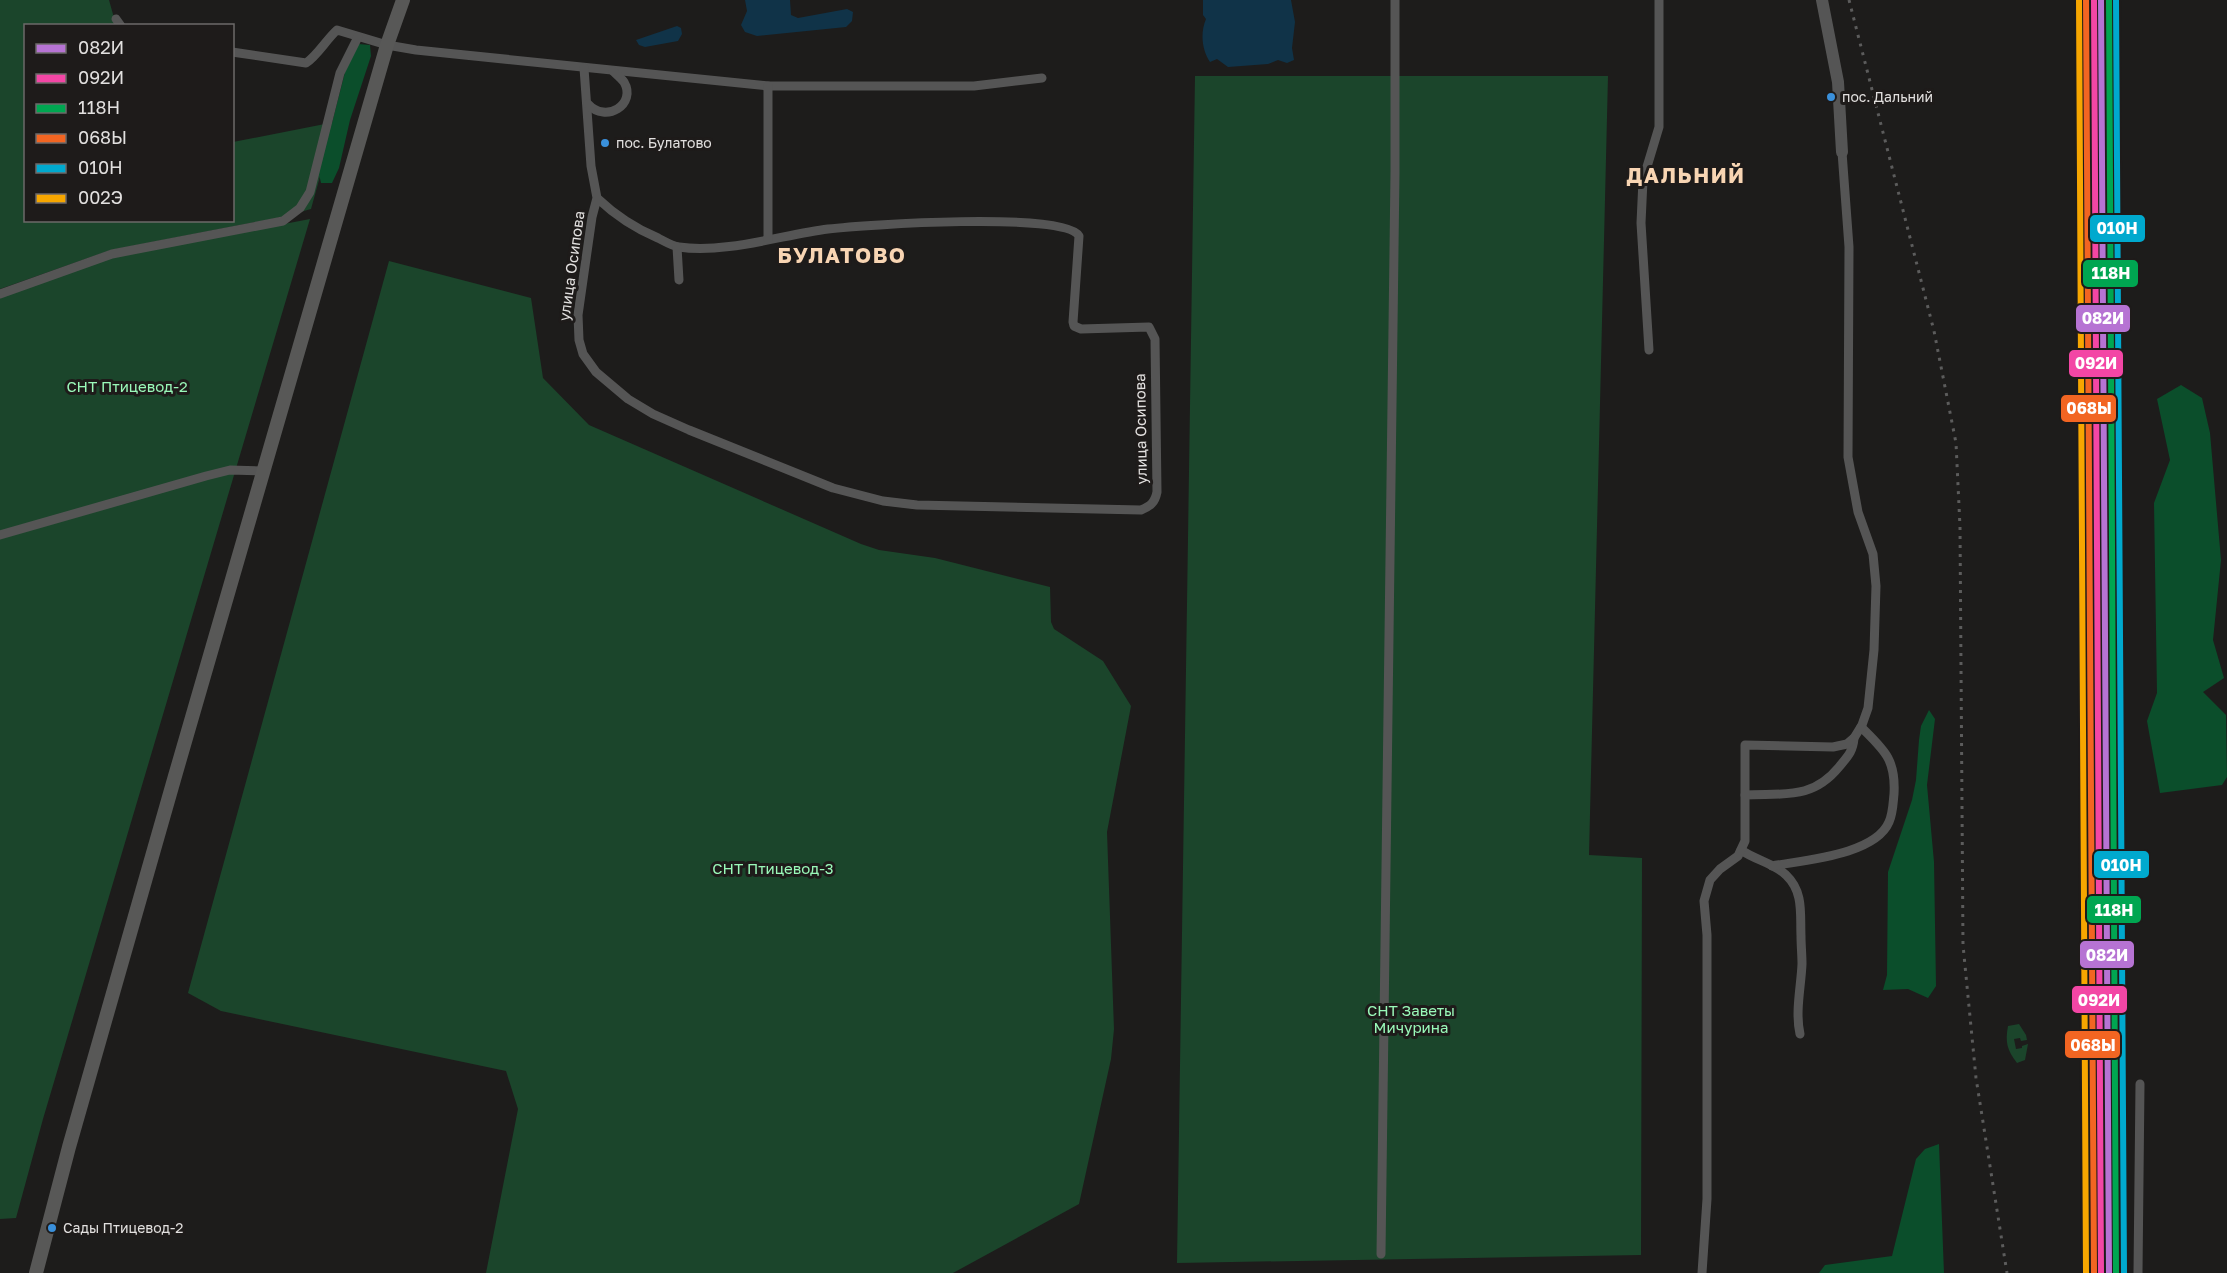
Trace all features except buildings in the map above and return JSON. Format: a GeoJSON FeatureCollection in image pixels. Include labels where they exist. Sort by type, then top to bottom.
{"type":"FeatureCollection","features":[{"type":"Feature","properties":{"kind":"main road"},"geometry":{"type":"LineString","coordinates":[[36,1273],[264,471],[387,45],[403,0]]}},
{"type":"Feature","properties":{"kind":"street"},"geometry":{"type":"LineString","coordinates":[[1381,1254],[1395,172],[1395,0]]}},
{"type":"Feature","properties":{"kind":"street"},"geometry":{"type":"LineString","coordinates":[[1649,350],[1641,223],[1643,180],[1659,127],[1659,0]]}},
{"type":"Feature","properties":{"kind":"street"},"geometry":{"type":"LineString","coordinates":[[1702,1273],[1707,1199],[1707,935],[1704,901],[1710,880],[1719,869],[1738,856],[1745,841],[1745,745],[1833,747],[1847,744],[1861,727],[1868,708],[1872,681],[1876,586],[1873,554],[1858,512],[1848,458],[1849,236],[1838,82],[1821,0]]}},
{"type":"Feature","properties":{"kind":"street"},"geometry":{"type":"LineString","coordinates":[[234,52],[306,63],[337,30],[387,45],[473,57],[768,86],[974,86],[1042,78]]}},
{"type":"Feature","properties":{"kind":"street"},"geometry":{"type":"LineString","coordinates":[[0,294],[112,254],[283,221],[300,208],[310,192],[340,73],[358,37]]}},
{"type":"Feature","properties":{"kind":"street","name":"улица Осипова"},"geometry":{"type":"LineString","coordinates":[[584,68],[591,166],[597,198],[592,217],[578,315],[579,340],[583,354],[596,372],[628,399],[653,414],[689,430],[833,488],[883,501],[917,505],[1141,510],[1149,507],[1155,500],[1157,492],[1155,339],[1149,327],[1081,329],[1074,326],[1079,236],[1077,231],[1036,223],[886,223],[827,229],[712,248],[677,247],[634,228],[597,198]]}},
{"type":"Feature","properties":{"kind":"street"},"geometry":{"type":"LineString","coordinates":[[588,104],[593,110],[603,113],[614,112],[623,104],[626,93],[624,82],[613,71]]}},
{"type":"Feature","properties":{"kind":"street"},"geometry":{"type":"LineString","coordinates":[[768,86],[768,239]]}},
{"type":"Feature","properties":{"kind":"street"},"geometry":{"type":"LineString","coordinates":[[677,247],[679,280]]}},
{"type":"Feature","properties":{"kind":"street"},"geometry":{"type":"LineString","coordinates":[[0,535],[230,470],[264,471]]}},
{"type":"Feature","properties":{"kind":"street"},"geometry":{"type":"LineString","coordinates":[[1772,866],[1844,853],[1861,847],[1882,832],[1889,823],[1894,790],[1889,757],[1861,727]]}},
{"type":"Feature","properties":{"kind":"street"},"geometry":{"type":"LineString","coordinates":[[1745,795],[1809,792],[1833,775],[1851,754],[1854,738]]}},
{"type":"Feature","properties":{"kind":"street"},"geometry":{"type":"LineString","coordinates":[[1741,850],[1788,876],[1797,891],[1802,911],[1802,962],[1797,1023],[1800,1034]]}},
{"type":"Feature","properties":{"kind":"street"},"geometry":{"type":"LineString","coordinates":[[2138,1273],[2140,1084]]}},
{"type":"Feature","properties":{"kind":"green space"},"geometry":{"type":"Polygon","coordinates":[[[0,0],[109,0],[116,24],[24,24],[24,222],[234,222],[234,142],[335,122],[311,209],[282,217],[111,250],[0,289],[0,0]]]}},
{"type":"Feature","properties":{"kind":"green space"},"geometry":{"type":"Polygon","coordinates":[[[358,44],[370,45],[371,56],[350,120],[339,168],[332,183],[321,183],[319,174],[345,72],[358,44]]]}},
{"type":"Feature","properties":{"kind":"green space","name":"СНТ Заветы Мичурина"},"geometry":{"type":"Polygon","coordinates":[[[1195,76],[1608,76],[1589,855],[1642,858],[1641,1255],[1177,1263],[1195,76]]]}},
{"type":"Feature","properties":{"kind":"green space","name":"СНТ Птицевод-2"},"geometry":{"type":"Polygon","coordinates":[[[310,219],[43,1119],[16,1218],[0,1219],[0,298],[113,257],[310,219]]]}},
{"type":"Feature","properties":{"kind":"green space","name":"СНТ Птицевод-3"},"geometry":{"type":"Polygon","coordinates":[[[389,261],[531,298],[543,378],[589,425],[861,544],[879,550],[935,558],[1050,587],[1051,622],[1054,629],[1103,661],[1131,706],[1107,832],[1114,1029],[1111,1059],[1079,1204],[953,1273],[486,1273],[518,1109],[506,1071],[221,1011],[188,993],[389,261]]]}},
{"type":"Feature","properties":{"kind":"green space"},"geometry":{"type":"Polygon","coordinates":[[[2181,385],[2202,398],[2210,433],[2221,560],[2213,640],[2224,678],[2203,692],[2226,715],[2227,777],[2222,785],[2160,793],[2147,721],[2157,693],[2154,503],[2170,460],[2157,399],[2181,385]]]}},
{"type":"Feature","properties":{"kind":"green space"},"geometry":{"type":"Polygon","coordinates":[[[1929,710],[1935,719],[1927,785],[1934,862],[1936,986],[1928,998],[1908,989],[1883,990],[1887,975],[1888,872],[1912,800],[1921,726],[1929,710]]]}},
{"type":"Feature","properties":{"kind":"green space"},"geometry":{"type":"Polygon","coordinates":[[[2019,1024],[2027,1040],[2014,1039],[2016,1049],[2028,1044],[2025,1060],[2017,1063],[2009,1050],[2007,1037],[2008,1026],[2019,1024]]]}},
{"type":"Feature","properties":{"kind":"green space"},"geometry":{"type":"Polygon","coordinates":[[[1939,1144],[1944,1273],[1819,1273],[1825,1265],[1892,1256],[1916,1159],[1925,1149],[1939,1144]]]}},
{"type":"Feature","properties":{"kind":"water"},"geometry":{"type":"Polygon","coordinates":[[[745,0],[790,0],[791,15],[798,18],[847,9],[853,12],[852,21],[846,27],[757,36],[745,32],[741,25],[747,11],[745,0]]]}},
{"type":"Feature","properties":{"kind":"water"},"geometry":{"type":"Polygon","coordinates":[[[1203,0],[1291,0],[1295,22],[1292,48],[1294,60],[1287,63],[1278,60],[1268,64],[1228,67],[1217,59],[1210,62],[1203,41],[1206,19],[1203,15],[1203,0]]]}},
{"type":"Feature","properties":{"kind":"water"},"geometry":{"type":"Polygon","coordinates":[[[677,26],[681,28],[682,34],[678,41],[645,47],[639,45],[636,40],[677,26]]]}},
{"type":"Feature","properties":{"kind":"railway"},"geometry":{"type":"LineString","coordinates":[[1849,0],[1934,331],[1956,443],[1960,527],[1963,945],[1976,1078],[2007,1273]]}},
{"type":"Feature","properties":{"kind":"transit line","name":"002Э"},"geometry":{"type":"LineString","coordinates":[[2079,0],[2086,1273]]}},
{"type":"Feature","properties":{"kind":"transit line","name":"068Ы"},"geometry":{"type":"LineString","coordinates":[[2086,0],[2094,1273]]}},
{"type":"Feature","properties":{"kind":"transit line","name":"092И"},"geometry":{"type":"LineString","coordinates":[[2094,0],[2101,1273]]}},
{"type":"Feature","properties":{"kind":"transit line","name":"082И"},"geometry":{"type":"LineString","coordinates":[[2101,0],[2109,1273]]}},
{"type":"Feature","properties":{"kind":"transit line","name":"118Н"},"geometry":{"type":"LineString","coordinates":[[2109,0],[2116,1273]]}},
{"type":"Feature","properties":{"kind":"transit line","name":"010Н"},"geometry":{"type":"LineString","coordinates":[[2116,0],[2124,1273]]}},
{"type":"Feature","properties":{"kind":"place","name":"пос. Дальний"},"geometry":{"type":"Point","coordinates":[1831,97]}},
{"type":"Feature","properties":{"kind":"place","name":"пос. Булатово"},"geometry":{"type":"Point","coordinates":[605,143]}},
{"type":"Feature","properties":{"kind":"place","name":"Сады Птицевод-2"},"geometry":{"type":"Point","coordinates":[52,1228]}},
{"type":"Feature","properties":{"kind":"district","name":"ДАЛЬНИЙ"},"geometry":{"type":"Point","coordinates":[1686,176]}},
{"type":"Feature","properties":{"kind":"district","name":"БУЛАТОВО"},"geometry":{"type":"Point","coordinates":[842,256]}}]}
